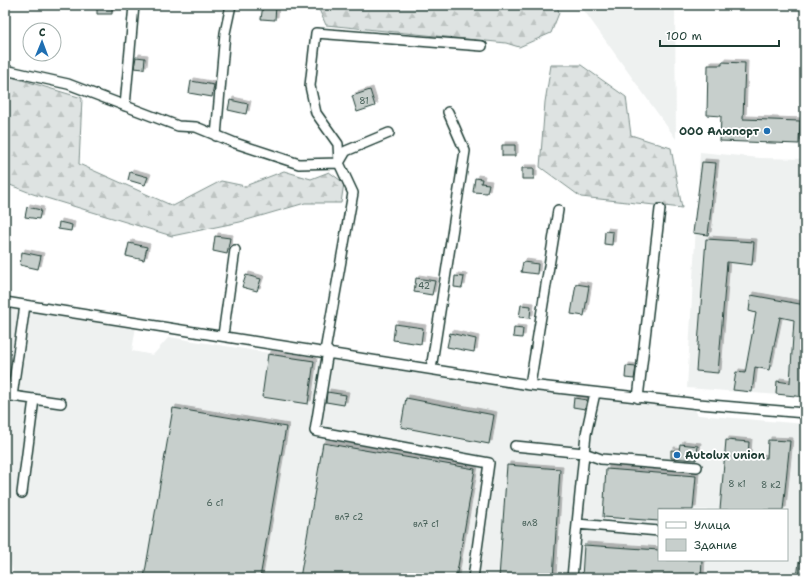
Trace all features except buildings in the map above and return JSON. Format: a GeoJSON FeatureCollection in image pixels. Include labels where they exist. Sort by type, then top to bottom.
{"type":"FeatureCollection","features":[{"type":"Feature","properties":{"kind":"street"},"geometry":{"type":"LineString","coordinates":[[125,106],[134,5]]}},
{"type":"Feature","properties":{"kind":"street"},"geometry":{"type":"LineString","coordinates":[[216,136],[224,33],[231,5]]}},
{"type":"Feature","properties":{"kind":"street"},"geometry":{"type":"LineString","coordinates":[[473,578],[489,463],[315,431],[326,351],[353,193],[339,163],[338,144],[316,113],[310,86],[316,33],[482,46]]}},
{"type":"Feature","properties":{"kind":"street"},"geometry":{"type":"LineString","coordinates":[[5,70],[68,84],[178,126],[196,127],[216,136],[299,164],[339,163]]}},
{"type":"Feature","properties":{"kind":"street"},"geometry":{"type":"LineString","coordinates":[[431,369],[465,151],[448,112]]}},
{"type":"Feature","properties":{"kind":"street"},"geometry":{"type":"LineString","coordinates":[[339,163],[346,151],[389,133]]}},
{"type":"Feature","properties":{"kind":"street"},"geometry":{"type":"LineString","coordinates":[[530,385],[558,210]]}},
{"type":"Feature","properties":{"kind":"street"},"geometry":{"type":"LineString","coordinates":[[638,398],[660,210]]}},
{"type":"Feature","properties":{"kind":"street"},"geometry":{"type":"LineString","coordinates":[[223,336],[235,250]]}},
{"type":"Feature","properties":{"kind":"street"},"geometry":{"type":"LineString","coordinates":[[5,302],[326,351],[530,385],[638,398],[805,412]]}},
{"type":"Feature","properties":{"kind":"street"},"geometry":{"type":"LineString","coordinates":[[25,305],[12,396],[60,403]]}},
{"type":"Feature","properties":{"kind":"street"},"geometry":{"type":"LineString","coordinates":[[572,578],[586,434],[595,393]]}},
{"type":"Feature","properties":{"kind":"street"},"geometry":{"type":"LineString","coordinates":[[22,493],[34,399]]}},
{"type":"Feature","properties":{"kind":"street"},"geometry":{"type":"LineString","coordinates":[[515,446],[584,453],[601,459],[697,467]]}},
{"type":"Feature","properties":{"kind":"street"},"geometry":{"type":"LineString","coordinates":[[577,524],[658,531]]}},
{"type":"Feature","properties":{"kind":"shaded area"},"geometry":{"type":"Polygon","coordinates":[[[580,5],[675,5],[676,139],[580,5]]]}},
{"type":"Feature","properties":{"kind":"shaded area"},"geometry":{"type":"Polygon","coordinates":[[[700,152],[760,158],[805,159],[805,397],[687,388],[700,152]]]}},
{"type":"Feature","properties":{"kind":"shaded area"},"geometry":{"type":"Polygon","coordinates":[[[5,307],[136,326],[132,351],[153,355],[169,337],[319,361],[322,355],[509,386],[695,410],[698,415],[805,424],[805,578],[15,578],[5,546],[5,307]]]}},
{"type":"Feature","properties":{"kind":"green space"},"geometry":{"type":"Polygon","coordinates":[[[317,5],[557,5],[559,13],[551,33],[519,47],[506,43],[326,25],[317,5]]]}},
{"type":"Feature","properties":{"kind":"green space"},"geometry":{"type":"Polygon","coordinates":[[[551,65],[581,65],[626,97],[631,135],[671,148],[682,208],[581,197],[540,167],[545,102],[551,65]]]}},
{"type":"Feature","properties":{"kind":"green space"},"geometry":{"type":"Polygon","coordinates":[[[5,75],[82,98],[79,164],[173,206],[221,181],[245,186],[284,171],[311,179],[329,172],[344,183],[341,203],[305,203],[240,222],[172,236],[33,194],[5,183],[5,75]]]}},
{"type":"Feature","properties":{"kind":"place","name":"ООО Алюпорт"},"geometry":{"type":"Point","coordinates":[767,131]}},
{"type":"Feature","properties":{"kind":"place","name":"Autolux union"},"geometry":{"type":"Point","coordinates":[677,455]}}]}
